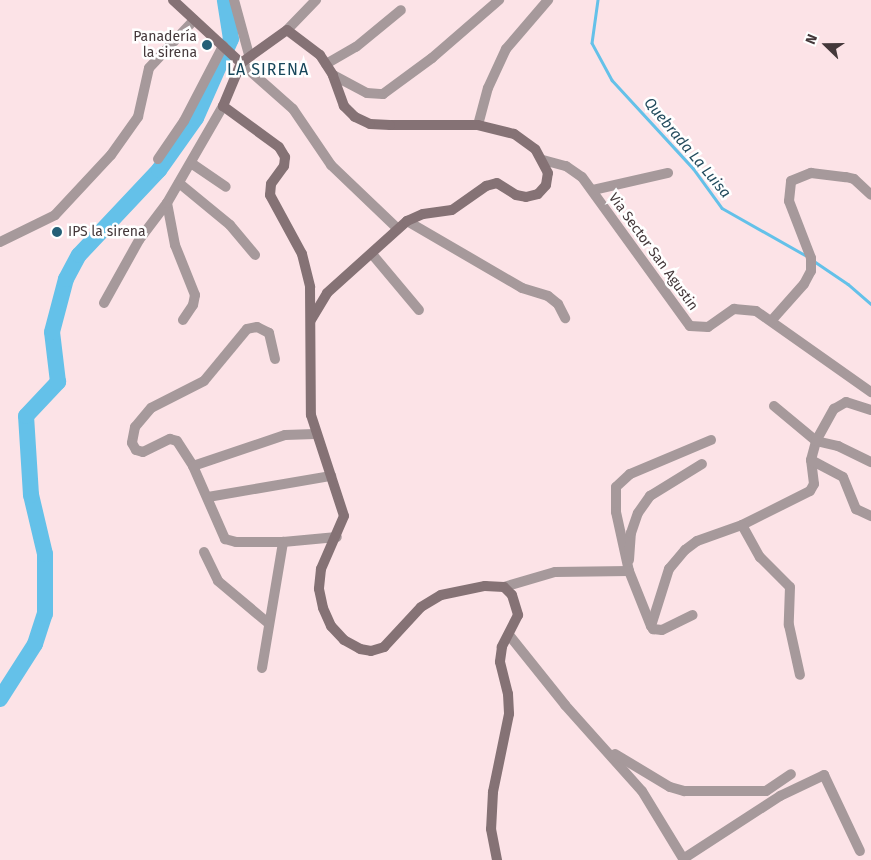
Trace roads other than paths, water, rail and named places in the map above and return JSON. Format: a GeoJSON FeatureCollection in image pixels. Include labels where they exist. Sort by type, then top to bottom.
{"type":"FeatureCollection","features":[{"type":"Feature","properties":{"kind":"street"},"geometry":{"type":"LineString","coordinates":[[173,0],[294,109],[331,165],[397,228]]}},
{"type":"Feature","properties":{"kind":"street"},"geometry":{"type":"LineString","coordinates":[[234,0],[249,55]]}},
{"type":"Feature","properties":{"kind":"street"},"geometry":{"type":"LineString","coordinates":[[104,303],[139,240],[167,203],[223,106],[238,60],[287,30],[316,0]]}},
{"type":"Feature","properties":{"kind":"street"},"geometry":{"type":"LineString","coordinates":[[333,75],[367,93],[383,94],[432,58],[499,0]]}},
{"type":"Feature","properties":{"kind":"street"},"geometry":{"type":"LineString","coordinates":[[478,125],[488,88],[506,49],[548,0]]}},
{"type":"Feature","properties":{"kind":"street"},"geometry":{"type":"LineString","coordinates":[[326,64],[356,47],[401,10]]}},
{"type":"Feature","properties":{"kind":"street"},"geometry":{"type":"LineString","coordinates":[[0,242],[55,215],[111,156],[138,117],[149,68],[194,20]]}},
{"type":"Feature","properties":{"kind":"street"},"geometry":{"type":"LineString","coordinates":[[287,30],[309,44],[326,64],[333,75],[344,106],[355,117],[370,124],[478,125],[525,139],[543,160],[548,173],[546,185],[538,194],[526,198],[516,195],[497,183],[486,186],[452,210],[423,214],[407,221],[327,293],[311,320]]}},
{"type":"Feature","properties":{"kind":"street"},"geometry":{"type":"LineString","coordinates":[[158,159],[184,121],[221,44]]}},
{"type":"Feature","properties":{"kind":"street"},"geometry":{"type":"LineString","coordinates":[[223,106],[279,148],[285,157],[284,166],[271,184],[270,195],[302,254],[310,287],[311,415],[315,434],[344,516],[337,537],[321,569],[319,589],[331,626],[344,640],[360,649],[372,651],[384,647],[421,607],[441,595],[485,586],[504,587],[555,572],[628,571]]}},
{"type":"Feature","properties":{"kind":"street","name":"Via Sector San Agustin"},"geometry":{"type":"LineString","coordinates":[[543,160],[566,166],[593,190],[610,219],[650,267],[690,326],[708,327],[734,309],[744,308],[772,320],[871,392]]}},
{"type":"Feature","properties":{"kind":"street"},"geometry":{"type":"LineString","coordinates":[[191,163],[226,187]]}},
{"type":"Feature","properties":{"kind":"street"},"geometry":{"type":"LineString","coordinates":[[593,190],[668,173]]}},
{"type":"Feature","properties":{"kind":"street"},"geometry":{"type":"LineString","coordinates":[[772,320],[804,284],[811,271],[806,246],[789,201],[791,181],[811,173],[846,177],[854,180],[871,195]]}},
{"type":"Feature","properties":{"kind":"street"},"geometry":{"type":"LineString","coordinates":[[179,183],[230,224],[255,256]]}},
{"type":"Feature","properties":{"kind":"street"},"geometry":{"type":"LineString","coordinates":[[167,203],[175,245],[195,296],[193,305],[183,320]]}},
{"type":"Feature","properties":{"kind":"street"},"geometry":{"type":"LineString","coordinates":[[407,221],[522,288],[548,296],[558,304],[565,318]]}},
{"type":"Feature","properties":{"kind":"street"},"geometry":{"type":"LineString","coordinates":[[372,254],[419,310]]}},
{"type":"Feature","properties":{"kind":"street"},"geometry":{"type":"LineString","coordinates":[[275,359],[269,333],[257,327],[247,329],[204,381],[151,408],[142,418],[132,436],[136,450],[143,452],[170,439],[177,441],[193,466],[225,539],[236,542],[283,542],[337,537]]}},
{"type":"Feature","properties":{"kind":"street"},"geometry":{"type":"LineString","coordinates":[[651,626],[676,559],[697,541],[742,525],[810,491],[814,484],[811,460],[816,441],[840,403],[871,410]]}},
{"type":"Feature","properties":{"kind":"street"},"geometry":{"type":"LineString","coordinates":[[774,406],[816,441],[838,446],[871,462]]}},
{"type":"Feature","properties":{"kind":"street"},"geometry":{"type":"LineString","coordinates":[[193,466],[285,435],[315,434]]}},
{"type":"Feature","properties":{"kind":"street"},"geometry":{"type":"LineString","coordinates":[[692,616],[662,630],[657,630],[651,626],[628,571],[616,512],[616,487],[630,474],[711,440]]}},
{"type":"Feature","properties":{"kind":"street"},"geometry":{"type":"LineString","coordinates":[[811,460],[843,477],[856,509],[871,516]]}},
{"type":"Feature","properties":{"kind":"street"},"geometry":{"type":"LineString","coordinates":[[628,571],[631,533],[638,513],[660,487],[702,464]]}},
{"type":"Feature","properties":{"kind":"street"},"geometry":{"type":"LineString","coordinates":[[208,498],[331,476]]}},
{"type":"Feature","properties":{"kind":"street"},"geometry":{"type":"LineString","coordinates":[[742,525],[760,557],[790,587],[789,625],[800,675]]}},
{"type":"Feature","properties":{"kind":"street"},"geometry":{"type":"LineString","coordinates":[[262,668],[283,542]]}},
{"type":"Feature","properties":{"kind":"street"},"geometry":{"type":"LineString","coordinates":[[204,552],[218,581],[268,623]]}},
{"type":"Feature","properties":{"kind":"street"},"geometry":{"type":"LineString","coordinates":[[497,860],[491,829],[493,792],[509,714],[508,694],[500,662],[508,634],[518,615],[517,604],[504,587]]}},
{"type":"Feature","properties":{"kind":"street"},"geometry":{"type":"LineString","coordinates":[[508,634],[565,705],[610,751],[642,791],[683,860],[780,796],[824,774],[860,851]]}},
{"type":"Feature","properties":{"kind":"street"},"geometry":{"type":"LineString","coordinates":[[610,751],[670,786],[684,791],[766,791],[791,774]]}},
{"type":"Feature","properties":{"kind":"waterway"},"geometry":{"type":"LineString","coordinates":[[0,699],[35,644],[45,614],[45,554],[31,495],[26,416],[58,382],[52,332],[66,279],[79,255],[159,170],[196,118],[231,39],[225,0]]}},
{"type":"Feature","properties":{"kind":"waterway","name":"Quebrada La Luisa"},"geometry":{"type":"LineString","coordinates":[[598,0],[592,43],[612,80],[693,168],[722,208],[805,255]]}},
{"type":"Feature","properties":{"kind":"waterway","name":"Quebrada La Luisa"},"geometry":{"type":"LineString","coordinates":[[814,261],[848,284],[871,304]]}},
{"type":"Feature","properties":{"kind":"place","name":"Panadería la sirena"},"geometry":{"type":"Point","coordinates":[207,45]}},
{"type":"Feature","properties":{"kind":"place","name":"IPS la sirena"},"geometry":{"type":"Point","coordinates":[57,232]}},
{"type":"Feature","properties":{"kind":"district","name":"LA SIRENA"},"geometry":{"type":"Point","coordinates":[268,70]}}]}
